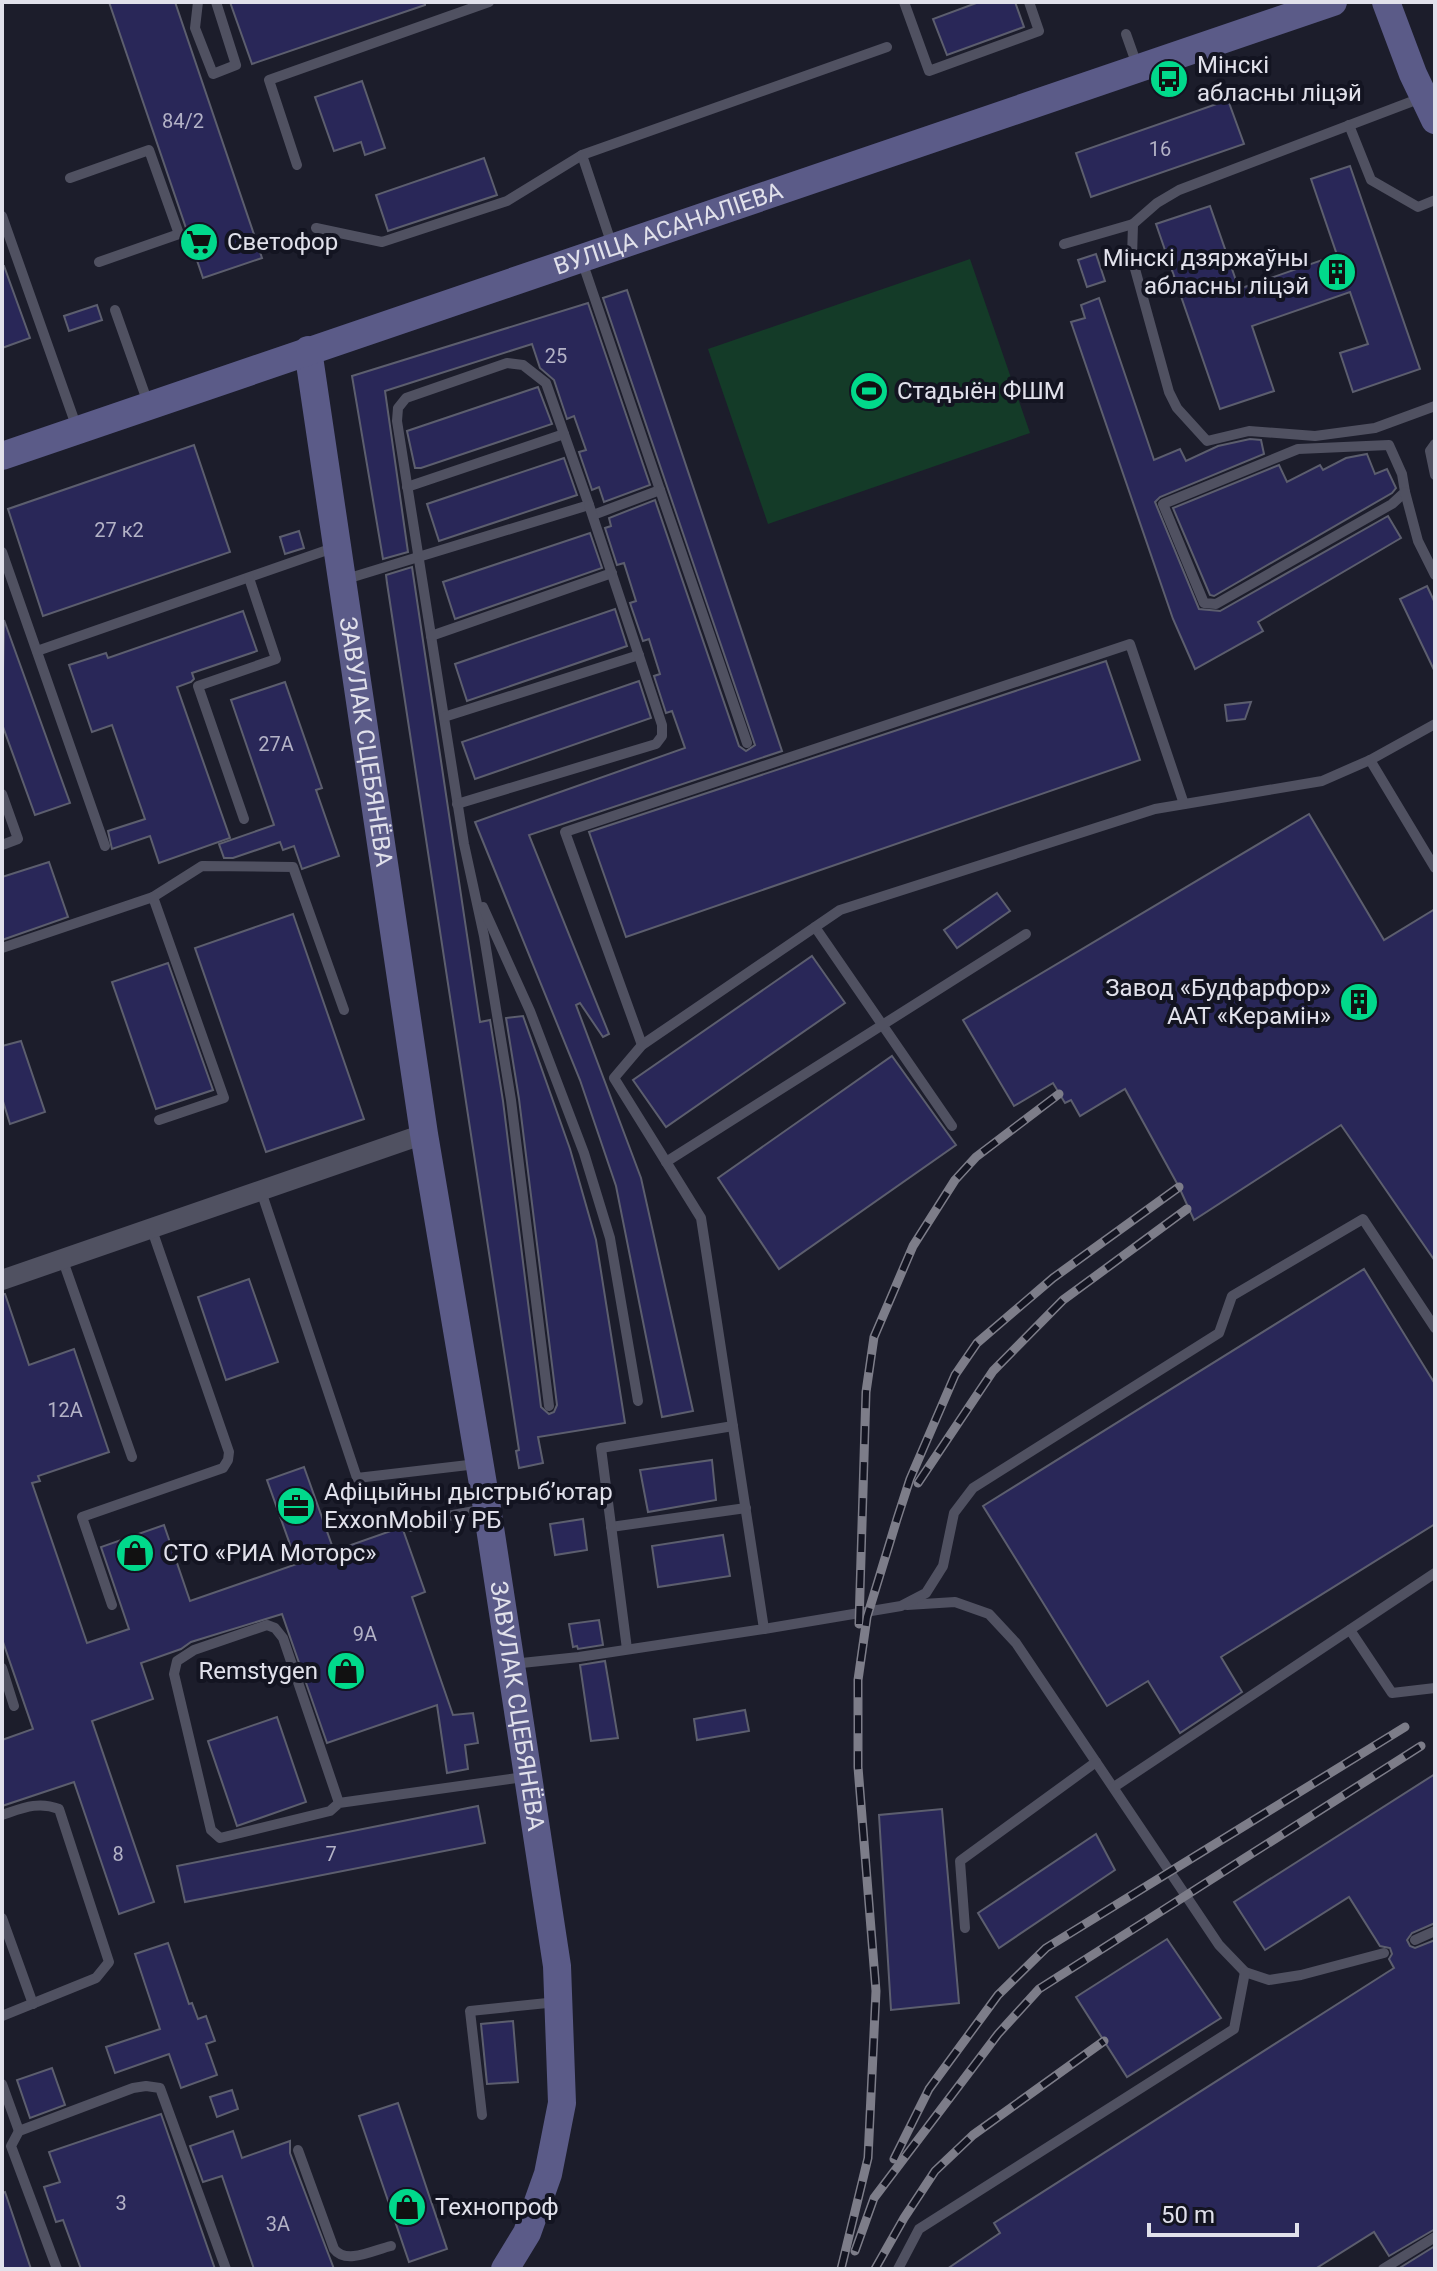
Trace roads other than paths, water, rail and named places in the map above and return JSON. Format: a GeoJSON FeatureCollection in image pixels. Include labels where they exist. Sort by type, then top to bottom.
{"type":"FeatureCollection","features":[{"type":"Feature","properties":{"kind":"street","name":"ВУЛІЦА АСАНАЛІЕВА"},"geometry":{"type":"LineString","coordinates":[[2,456],[1333,2]]}},
{"type":"Feature","properties":{"kind":"street"},"geometry":{"type":"LineString","coordinates":[[1386,2],[1429,109]]}},
{"type":"Feature","properties":{"kind":"street","name":"ЗАВУЛАК СЦЕБЯНЁВА"},"geometry":{"type":"LineString","coordinates":[[308,350],[424,1134],[487,1508],[557,1966],[562,2103],[548,2174],[527,2233],[505,2269]]}},
{"type":"Feature","properties":{"kind":"street"},"geometry":{"type":"LineString","coordinates":[[2,1280],[424,1134]]}},
{"type":"Feature","properties":{"kind":"lane"},"geometry":{"type":"LineString","coordinates":[[198,2],[195,28],[213,74],[236,65],[216,2]]}},
{"type":"Feature","properties":{"kind":"lane"},"geometry":{"type":"LineString","coordinates":[[297,165],[269,80],[489,2]]}},
{"type":"Feature","properties":{"kind":"lane"},"geometry":{"type":"LineString","coordinates":[[904,2],[929,71],[1039,31],[1029,2]]}},
{"type":"Feature","properties":{"kind":"lane"},"geometry":{"type":"LineString","coordinates":[[1126,34],[1138,67]]}},
{"type":"Feature","properties":{"kind":"lane"},"geometry":{"type":"LineString","coordinates":[[316,228],[382,242],[507,201],[582,155],[887,47]]}},
{"type":"Feature","properties":{"kind":"lane"},"geometry":{"type":"LineString","coordinates":[[1064,244],[1133,224],[1157,203],[1179,190],[1349,125],[1429,109]]}},
{"type":"Feature","properties":{"kind":"lane"},"geometry":{"type":"LineString","coordinates":[[1349,125],[1371,180],[1418,207],[1435,200]]}},
{"type":"Feature","properties":{"kind":"lane"},"geometry":{"type":"LineString","coordinates":[[70,178],[149,150],[179,234],[99,262]]}},
{"type":"Feature","properties":{"kind":"lane"},"geometry":{"type":"LineString","coordinates":[[582,155],[612,246]]}},
{"type":"Feature","properties":{"kind":"lane"},"geometry":{"type":"LineString","coordinates":[[2,216],[78,430]]}},
{"type":"Feature","properties":{"kind":"lane"},"geometry":{"type":"LineString","coordinates":[[1133,224],[1132,258],[1169,392],[1177,408],[1207,441],[1249,431],[1315,436],[1375,428],[1435,406]]}},
{"type":"Feature","properties":{"kind":"lane"},"geometry":{"type":"LineString","coordinates":[[580,258],[747,743]]}},
{"type":"Feature","properties":{"kind":"lane"},"geometry":{"type":"LineString","coordinates":[[115,310],[149,405]]}},
{"type":"Feature","properties":{"kind":"lane"},"geometry":{"type":"LineString","coordinates":[[457,804],[656,744],[662,736],[662,725],[639,655],[546,383],[523,365],[507,363],[406,398],[398,408],[397,421],[457,804],[511,1100],[549,1406]]}},
{"type":"Feature","properties":{"kind":"lane"},"geometry":{"type":"LineString","coordinates":[[1388,423],[1389,445],[1402,474],[1418,541],[1435,575]]}},
{"type":"Feature","properties":{"kind":"lane"},"geometry":{"type":"LineString","coordinates":[[407,487],[564,434]]}},
{"type":"Feature","properties":{"kind":"lane"},"geometry":{"type":"LineString","coordinates":[[1435,444],[1430,451],[1435,475]]}},
{"type":"Feature","properties":{"kind":"lane"},"geometry":{"type":"LineString","coordinates":[[1389,445],[1298,449],[1163,504],[1204,603],[1216,604],[1392,504],[1405,492]]}},
{"type":"Feature","properties":{"kind":"lane"},"geometry":{"type":"LineString","coordinates":[[342,580],[660,490]]}},
{"type":"Feature","properties":{"kind":"lane"},"geometry":{"type":"LineString","coordinates":[[37,651],[337,547]]}},
{"type":"Feature","properties":{"kind":"lane"},"geometry":{"type":"LineString","coordinates":[[2,552],[105,846]]}},
{"type":"Feature","properties":{"kind":"lane"},"geometry":{"type":"LineString","coordinates":[[431,636],[612,573]]}},
{"type":"Feature","properties":{"kind":"lane"},"geometry":{"type":"LineString","coordinates":[[244,819],[198,686],[276,659],[249,578]]}},
{"type":"Feature","properties":{"kind":"lane"},"geometry":{"type":"LineString","coordinates":[[642,1045],[565,832],[1130,644],[1184,804]]}},
{"type":"Feature","properties":{"kind":"lane"},"geometry":{"type":"LineString","coordinates":[[444,717],[639,655]]}},
{"type":"Feature","properties":{"kind":"lane"},"geometry":{"type":"LineString","coordinates":[[764,1629],[701,1218],[614,1078],[642,1045],[840,910],[1155,809],[1322,781],[1370,760],[1435,724]]}},
{"type":"Feature","properties":{"kind":"lane"},"geometry":{"type":"LineString","coordinates":[[1370,760],[1435,868]]}},
{"type":"Feature","properties":{"kind":"lane"},"geometry":{"type":"LineString","coordinates":[[2,794],[18,839],[2,845]]}},
{"type":"Feature","properties":{"kind":"lane"},"geometry":{"type":"LineString","coordinates":[[2,948],[153,897],[202,866],[293,867],[344,1010]]}},
{"type":"Feature","properties":{"kind":"lane"},"geometry":{"type":"LineString","coordinates":[[475,891],[530,1011],[584,1153],[610,1238],[638,1401]]}},
{"type":"Feature","properties":{"kind":"lane"},"geometry":{"type":"LineString","coordinates":[[153,897],[224,1098],[159,1120]]}},
{"type":"Feature","properties":{"kind":"lane"},"geometry":{"type":"LineString","coordinates":[[815,927],[952,1126]]}},
{"type":"Feature","properties":{"kind":"lane"},"geometry":{"type":"LineString","coordinates":[[666,1162],[1026,934]]}},
{"type":"Feature","properties":{"kind":"lane"},"geometry":{"type":"LineString","coordinates":[[261,1191],[357,1478],[479,1464]]}},
{"type":"Feature","properties":{"kind":"lane"},"geometry":{"type":"LineString","coordinates":[[901,1606],[926,1593],[943,1566],[954,1513],[973,1488],[1219,1333],[1232,1296],[1363,1219],[1435,1328]]}},
{"type":"Feature","properties":{"kind":"lane"},"geometry":{"type":"LineString","coordinates":[[112,1605],[82,1517],[223,1468],[229,1452],[152,1230]]}},
{"type":"Feature","properties":{"kind":"lane"},"geometry":{"type":"LineString","coordinates":[[62,1258],[132,1457]]}},
{"type":"Feature","properties":{"kind":"lane"},"geometry":{"type":"LineString","coordinates":[[627,1649],[601,1448],[733,1426]]}},
{"type":"Feature","properties":{"kind":"lane"},"geometry":{"type":"LineString","coordinates":[[410,1527],[487,1508]]}},
{"type":"Feature","properties":{"kind":"lane"},"geometry":{"type":"LineString","coordinates":[[611,1527],[746,1508]]}},
{"type":"Feature","properties":{"kind":"lane"},"geometry":{"type":"LineString","coordinates":[[1114,1787],[1435,1573]]}},
{"type":"Feature","properties":{"kind":"lane"},"geometry":{"type":"LineString","coordinates":[[510,1664],[764,1629],[901,1606],[955,1602],[989,1614],[1016,1643],[1219,1945],[1245,1972],[1269,1980],[1301,1975],[1384,1953]]}},
{"type":"Feature","properties":{"kind":"lane"},"geometry":{"type":"LineString","coordinates":[[339,1803],[283,1638],[275,1628],[267,1625],[194,1650],[177,1661],[174,1674],[211,1830],[220,1838],[330,1811],[339,1803],[526,1777]]}},
{"type":"Feature","properties":{"kind":"lane"},"geometry":{"type":"LineString","coordinates":[[1350,1630],[1392,1693],[1435,1688]]}},
{"type":"Feature","properties":{"kind":"lane"},"geometry":{"type":"LineString","coordinates":[[2,1668],[14,1706]]}},
{"type":"Feature","properties":{"kind":"lane"},"geometry":{"type":"LineString","coordinates":[[965,1928],[960,1861],[1096,1762]]}},
{"type":"Feature","properties":{"kind":"lane"},"geometry":{"type":"LineString","coordinates":[[2,1815],[33,1804],[46,1804],[59,1809],[109,1962],[96,1978],[2,2016]]}},
{"type":"Feature","properties":{"kind":"lane"},"geometry":{"type":"LineString","coordinates":[[2,1918],[33,2004]]}},
{"type":"Feature","properties":{"kind":"lane"},"geometry":{"type":"LineString","coordinates":[[1415,1940],[1435,1931]]}},
{"type":"Feature","properties":{"kind":"lane"},"geometry":{"type":"LineString","coordinates":[[898,2269],[919,2229],[1234,2029],[1245,1972]]}},
{"type":"Feature","properties":{"kind":"lane"},"geometry":{"type":"LineString","coordinates":[[482,2115],[470,2011],[559,2001]]}},
{"type":"Feature","properties":{"kind":"lane"},"geometry":{"type":"LineString","coordinates":[[2,2084],[19,2131]]}},
{"type":"Feature","properties":{"kind":"lane"},"geometry":{"type":"LineString","coordinates":[[57,2269],[11,2146],[19,2131],[133,2088],[146,2086],[160,2088],[226,2269]]}},
{"type":"Feature","properties":{"kind":"lane"},"geometry":{"type":"LineString","coordinates":[[298,2150],[334,2249],[339,2255],[347,2258],[391,2246]]}},
{"type":"Feature","properties":{"kind":"lane"},"geometry":{"type":"LineString","coordinates":[[1383,2269],[1435,2237]]}},
{"type":"Feature","properties":{"kind":"railway"},"geometry":{"type":"LineString","coordinates":[[859,1624],[866,1392],[874,1337],[913,1246],[955,1180],[976,1157],[1059,1094]]}},
{"type":"Feature","properties":{"kind":"railway"},"geometry":{"type":"LineString","coordinates":[[841,2269],[868,2158],[876,1991],[858,1767],[858,1680],[867,1617],[897,1519],[910,1479],[955,1375],[977,1343],[1053,1278],[1179,1187]]}},
{"type":"Feature","properties":{"kind":"railway"},"geometry":{"type":"LineString","coordinates":[[918,1483],[993,1371],[1063,1300],[1187,1209]]}},
{"type":"Feature","properties":{"kind":"railway"},"geometry":{"type":"LineString","coordinates":[[894,2159],[929,2089],[998,1995],[1046,1948],[1405,1727]]}},
{"type":"Feature","properties":{"kind":"railway"},"geometry":{"type":"LineString","coordinates":[[855,2251],[874,2198],[998,2034],[1039,1989],[1421,1746]]}},
{"type":"Feature","properties":{"kind":"railway"},"geometry":{"type":"LineString","coordinates":[[875,2269],[935,2171],[973,2135],[1104,2041]]}},
{"type":"Feature","properties":{"kind":"place","name":"Мінскі абласны ліцэй"},"geometry":{"type":"Point","coordinates":[1169,79]}},
{"type":"Feature","properties":{"kind":"place","name":"Светофор"},"geometry":{"type":"Point","coordinates":[199,242]}},
{"type":"Feature","properties":{"kind":"place","name":"Мінскі дзяржаўны абласны ліцэй"},"geometry":{"type":"Point","coordinates":[1337,272]}},
{"type":"Feature","properties":{"kind":"place","name":"Стадыён ФШМ"},"geometry":{"type":"Point","coordinates":[869,391]}},
{"type":"Feature","properties":{"kind":"place","name":"Завод «Будфарфор» ААТ «Керамін»"},"geometry":{"type":"Point","coordinates":[1359,1002]}},
{"type":"Feature","properties":{"kind":"place","name":"Афіцыйны дыстрыбʼютар ExxonMobil у РБ"},"geometry":{"type":"Point","coordinates":[296,1506]}},
{"type":"Feature","properties":{"kind":"place","name":"СТО «РИА Моторс»"},"geometry":{"type":"Point","coordinates":[135,1553]}},
{"type":"Feature","properties":{"kind":"place","name":"Remstygen"},"geometry":{"type":"Point","coordinates":[346,1671]}},
{"type":"Feature","properties":{"kind":"place","name":"Технопроф"},"geometry":{"type":"Point","coordinates":[407,2207]}}]}
